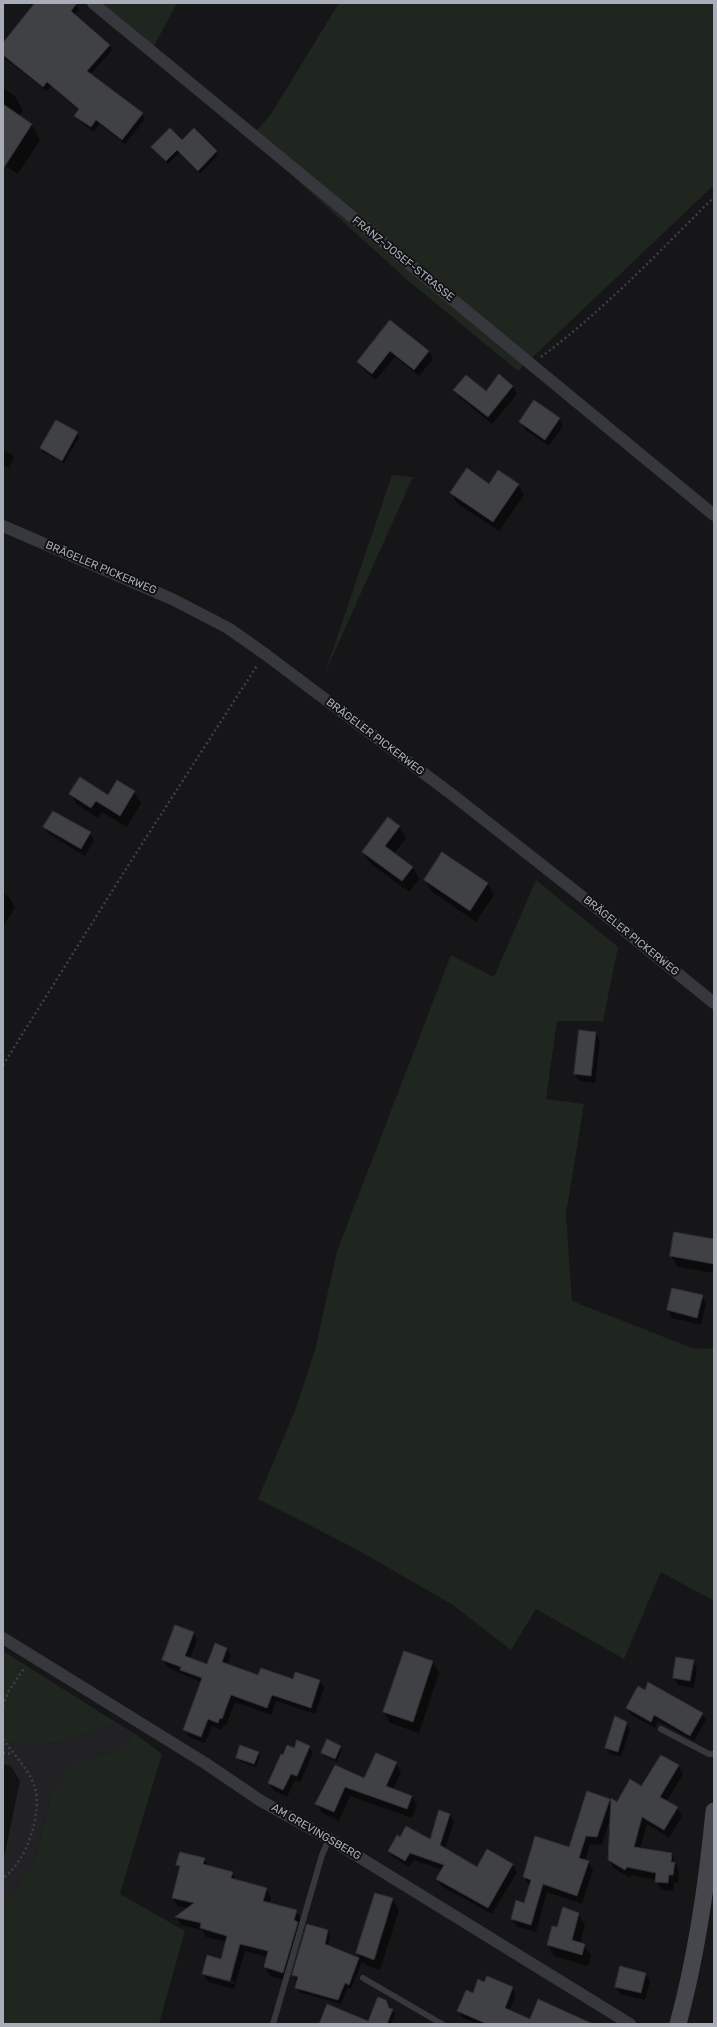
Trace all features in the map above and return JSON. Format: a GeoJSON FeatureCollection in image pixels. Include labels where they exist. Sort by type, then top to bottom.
{"type":"FeatureCollection","features":[{"type":"Feature","properties":{"kind":"street","name":"FRANZ-JOSEF-STRASSE"},"geometry":{"type":"LineString","coordinates":[[93,3],[714,515]]}},
{"type":"Feature","properties":{"kind":"street","name":"BRÄGELER PICKERWEG"},"geometry":{"type":"LineString","coordinates":[[3,526],[172,599],[228,628],[265,654],[591,903],[714,1003]]}},
{"type":"Feature","properties":{"kind":"street","name":"AM GREVINGSBERG"},"geometry":{"type":"LineString","coordinates":[[3,1638],[205,1763],[261,1801],[329,1839],[630,2024]]}},
{"type":"Feature","properties":{"kind":"street"},"geometry":{"type":"LineString","coordinates":[[678,2024],[710,1895],[714,1811]]}},
{"type":"Feature","properties":{"kind":"lane"},"geometry":{"type":"LineString","coordinates":[[661,1729],[709,1754],[714,1754]]}},
{"type":"Feature","properties":{"kind":"lane"},"geometry":{"type":"LineString","coordinates":[[273,2024],[322,1855],[329,1839]]}},
{"type":"Feature","properties":{"kind":"lane"},"geometry":{"type":"LineString","coordinates":[[363,1978],[442,2024]]}},
{"type":"Feature","properties":{"kind":"path"},"geometry":{"type":"LineString","coordinates":[[531,365],[567,337],[714,197]]}},
{"type":"Feature","properties":{"kind":"path"},"geometry":{"type":"LineString","coordinates":[[3,1065],[139,848],[265,654]]}},
{"type":"Feature","properties":{"kind":"path"},"geometry":{"type":"LineString","coordinates":[[3,1706],[8,1692],[33,1656]]}},
{"type":"Feature","properties":{"kind":"path"},"geometry":{"type":"LineString","coordinates":[[3,1739],[30,1775],[35,1787],[37,1802],[35,1821],[22,1859],[9,1874],[3,1878]]}},
{"type":"Feature","properties":{"kind":"path"},"geometry":{"type":"LineString","coordinates":[[3,1754],[13,1754]]}},
{"type":"Feature","properties":{"kind":"shaded area"},"geometry":{"type":"Polygon","coordinates":[[[103,3],[177,3],[154,46],[103,3]]]}},
{"type":"Feature","properties":{"kind":"shaded area"},"geometry":{"type":"Polygon","coordinates":[[[339,3],[714,3],[714,185],[518,371],[405,278],[251,138],[271,114],[339,3]]]}},
{"type":"Feature","properties":{"kind":"shaded area"},"geometry":{"type":"Polygon","coordinates":[[[392,475],[413,477],[325,673],[392,475]]]}},
{"type":"Feature","properties":{"kind":"shaded area"},"geometry":{"type":"Polygon","coordinates":[[[536,880],[618,947],[603,1021],[557,1021],[546,1099],[584,1104],[566,1214],[572,1301],[692,1348],[714,1349],[714,1601],[661,1572],[624,1659],[536,1609],[511,1650],[453,1605],[356,1549],[258,1499],[296,1408],[315,1350],[337,1251],[451,955],[494,977],[536,880]]]}},
{"type":"Feature","properties":{"kind":"shaded area"},"geometry":{"type":"Polygon","coordinates":[[[3,1651],[117,1723],[55,1743],[28,1746],[3,1742],[3,1651]]]}},
{"type":"Feature","properties":{"kind":"shaded area"},"geometry":{"type":"Polygon","coordinates":[[[117,1723],[134,1733],[122,1749],[81,1761],[50,1798],[36,1855],[18,1886],[3,1900],[3,1742],[28,1746],[55,1743],[117,1723]]]}},
{"type":"Feature","properties":{"kind":"shaded area"},"geometry":{"type":"Polygon","coordinates":[[[134,1733],[162,1754],[120,1894],[185,1931],[159,2024],[3,2024],[3,1900],[18,1886],[36,1855],[50,1798],[65,1776],[81,1761],[122,1749],[134,1733]]]}},
{"type":"Feature","properties":{"kind":"building"},"geometry":{"type":"Polygon","coordinates":[[[35,3],[77,3],[71,11],[110,45],[87,71],[143,113],[122,140],[96,120],[91,127],[74,116],[79,109],[47,82],[43,87],[3,55],[3,43],[35,3]]]}},
{"type":"Feature","properties":{"kind":"building"},"geometry":{"type":"Polygon","coordinates":[[[3,104],[32,124],[3,169],[3,104]]]}},
{"type":"Feature","properties":{"kind":"building"},"geometry":{"type":"Polygon","coordinates":[[[170,128],[182,140],[194,128],[217,151],[198,171],[177,150],[166,161],[151,147],[170,128]]]}},
{"type":"Feature","properties":{"kind":"building"},"geometry":{"type":"Polygon","coordinates":[[[390,320],[429,351],[414,370],[390,351],[372,374],[357,362],[390,320]]]}},
{"type":"Feature","properties":{"kind":"building"},"geometry":{"type":"Polygon","coordinates":[[[499,374],[513,386],[488,417],[453,390],[466,375],[486,391],[499,374]]]}},
{"type":"Feature","properties":{"kind":"building"},"geometry":{"type":"Polygon","coordinates":[[[534,400],[560,418],[545,440],[519,422],[534,400]]]}},
{"type":"Feature","properties":{"kind":"building"},"geometry":{"type":"Polygon","coordinates":[[[56,420],[78,432],[62,461],[40,448],[56,420]]]}},
{"type":"Feature","properties":{"kind":"building"},"geometry":{"type":"Polygon","coordinates":[[[467,468],[489,484],[498,470],[519,484],[493,522],[450,493],[467,468]]]}},
{"type":"Feature","properties":{"kind":"building"},"geometry":{"type":"Polygon","coordinates":[[[80,777],[108,795],[117,780],[135,791],[120,816],[96,801],[91,808],[69,794],[80,777]]]}},
{"type":"Feature","properties":{"kind":"building"},"geometry":{"type":"Polygon","coordinates":[[[53,811],[91,832],[81,849],[43,827],[53,811]]]}},
{"type":"Feature","properties":{"kind":"building"},"geometry":{"type":"Polygon","coordinates":[[[388,817],[400,826],[385,846],[413,867],[402,881],[362,852],[388,817]]]}},
{"type":"Feature","properties":{"kind":"building"},"geometry":{"type":"Polygon","coordinates":[[[442,852],[488,883],[470,911],[424,880],[442,852]]]}},
{"type":"Feature","properties":{"kind":"building"},"geometry":{"type":"Polygon","coordinates":[[[579,1030],[596,1032],[591,1076],[574,1074],[579,1030]]]}},
{"type":"Feature","properties":{"kind":"building"},"geometry":{"type":"Polygon","coordinates":[[[674,1232],[714,1239],[714,1264],[670,1256],[674,1232]]]}},
{"type":"Feature","properties":{"kind":"building"},"geometry":{"type":"Polygon","coordinates":[[[672,1288],[703,1295],[697,1318],[667,1310],[672,1288]]]}},
{"type":"Feature","properties":{"kind":"building"},"geometry":{"type":"Polygon","coordinates":[[[175,1625],[194,1632],[185,1656],[207,1664],[215,1643],[227,1648],[222,1662],[258,1675],[261,1668],[293,1679],[295,1672],[320,1680],[311,1708],[272,1695],[267,1708],[231,1695],[222,1719],[220,1718],[218,1723],[208,1719],[201,1737],[183,1730],[202,1678],[180,1670],[181,1667],[162,1660],[175,1625]]]}},
{"type":"Feature","properties":{"kind":"building"},"geometry":{"type":"Polygon","coordinates":[[[404,1651],[433,1661],[413,1722],[383,1712],[404,1651]]]}},
{"type":"Feature","properties":{"kind":"building"},"geometry":{"type":"Polygon","coordinates":[[[676,1657],[694,1660],[690,1681],[673,1678],[676,1657]]]}},
{"type":"Feature","properties":{"kind":"building"},"geometry":{"type":"Polygon","coordinates":[[[648,1682],[703,1713],[690,1736],[654,1715],[651,1722],[626,1708],[638,1686],[645,1690],[648,1682]]]}},
{"type":"Feature","properties":{"kind":"building"},"geometry":{"type":"Polygon","coordinates":[[[615,1716],[627,1722],[618,1752],[605,1748],[615,1716]]]}},
{"type":"Feature","properties":{"kind":"building"},"geometry":{"type":"Polygon","coordinates":[[[327,1739],[341,1746],[335,1759],[321,1753],[327,1739]]]}},
{"type":"Feature","properties":{"kind":"building"},"geometry":{"type":"Polygon","coordinates":[[[297,1740],[310,1746],[297,1776],[291,1774],[283,1790],[268,1783],[281,1754],[283,1755],[287,1745],[294,1748],[297,1740]]]}},
{"type":"Feature","properties":{"kind":"building"},"geometry":{"type":"Polygon","coordinates":[[[240,1745],[259,1752],[254,1764],[236,1758],[240,1745]]]}},
{"type":"Feature","properties":{"kind":"building"},"geometry":{"type":"Polygon","coordinates":[[[376,1753],[397,1762],[386,1786],[412,1796],[407,1809],[345,1787],[334,1812],[315,1804],[335,1765],[364,1778],[376,1753]]]}},
{"type":"Feature","properties":{"kind":"building"},"geometry":{"type":"Polygon","coordinates":[[[661,1755],[679,1765],[660,1797],[678,1807],[664,1830],[642,1817],[634,1847],[672,1853],[671,1862],[675,1862],[673,1875],[669,1875],[668,1883],[655,1882],[656,1873],[627,1867],[625,1870],[608,1860],[611,1798],[617,1802],[630,1779],[641,1786],[661,1755]]]}},
{"type":"Feature","properties":{"kind":"building"},"geometry":{"type":"Polygon","coordinates":[[[587,1791],[610,1799],[597,1837],[586,1836],[579,1858],[589,1861],[577,1896],[543,1884],[531,1925],[511,1919],[516,1900],[524,1903],[531,1880],[523,1877],[535,1836],[569,1847],[587,1791]]]}},
{"type":"Feature","properties":{"kind":"building"},"geometry":{"type":"Polygon","coordinates":[[[439,1810],[450,1814],[440,1845],[477,1867],[487,1849],[513,1864],[488,1908],[436,1879],[444,1865],[410,1853],[405,1861],[388,1851],[397,1835],[400,1837],[406,1826],[430,1839],[439,1810]]]}},
{"type":"Feature","properties":{"kind":"building"},"geometry":{"type":"Polygon","coordinates":[[[180,1852],[205,1858],[203,1864],[233,1872],[231,1878],[267,1888],[263,1901],[297,1910],[294,1920],[298,1922],[283,1973],[264,1967],[268,1951],[240,1944],[230,1981],[202,1974],[207,1955],[221,1959],[227,1936],[200,1928],[201,1923],[175,1917],[194,1903],[172,1898],[180,1866],[176,1865],[180,1852]]]}},
{"type":"Feature","properties":{"kind":"building"},"geometry":{"type":"Polygon","coordinates":[[[375,1893],[393,1898],[374,1960],[356,1953],[375,1893]]]}},
{"type":"Feature","properties":{"kind":"building"},"geometry":{"type":"Polygon","coordinates":[[[563,1907],[579,1913],[572,1940],[585,1944],[582,1955],[547,1945],[552,1926],[557,1927],[563,1907]]]}},
{"type":"Feature","properties":{"kind":"building"},"geometry":{"type":"Polygon","coordinates":[[[307,1924],[328,1930],[325,1944],[359,1958],[349,1985],[345,1983],[338,2000],[295,1988],[298,1977],[292,1975],[307,1924]]]}},
{"type":"Feature","properties":{"kind":"building"},"geometry":{"type":"Polygon","coordinates":[[[620,1966],[646,1973],[641,1993],[615,1987],[620,1966]]]}},
{"type":"Feature","properties":{"kind":"building"},"geometry":{"type":"Polygon","coordinates":[[[487,1976],[513,1987],[505,2008],[530,2019],[538,1999],[593,2024],[487,2024],[457,2011],[466,1990],[473,1993],[478,1979],[484,1982],[487,1976]]]}},
{"type":"Feature","properties":{"kind":"building"},"geometry":{"type":"Polygon","coordinates":[[[378,1997],[386,2000],[389,2008],[393,2009],[387,2024],[319,2024],[327,2004],[368,2021],[378,1997]]]}}]}
